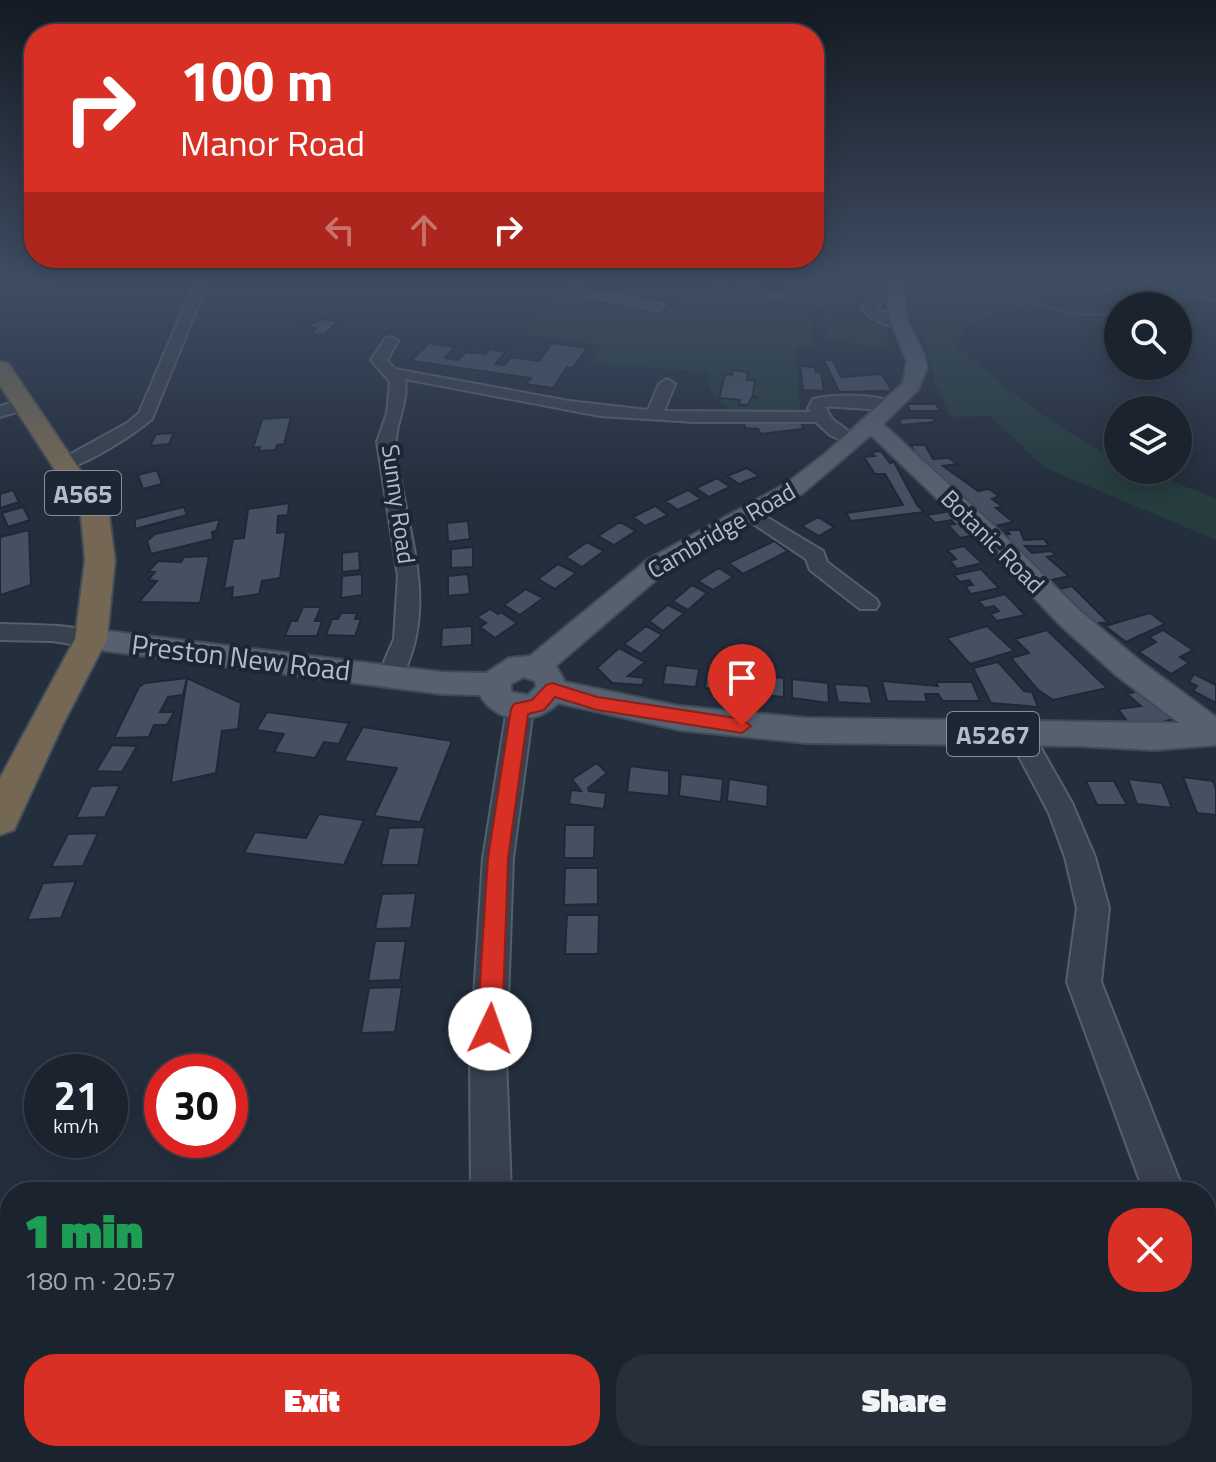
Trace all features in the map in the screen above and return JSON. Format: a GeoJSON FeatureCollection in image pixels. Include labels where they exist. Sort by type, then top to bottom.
{"type":"FeatureCollection","features":[{"type":"Feature","properties":{"kind":"highway","name":"Preston New Road"},"geometry":{"type":"LineString","coordinates":[[0,368],[12,408],[66,464],[95,515],[100,560],[91,639],[45,724],[0,818]]}},
{"type":"Feature","properties":{"kind":"main road"},"geometry":{"type":"LineString","coordinates":[[871,423],[911,386],[916,371],[913,347]]}},
{"type":"Feature","properties":{"kind":"main road","name":"Cambridge Road"},"geometry":{"type":"LineString","coordinates":[[544,678],[656,566],[795,488],[871,423]]}},
{"type":"Feature","properties":{"kind":"main road","name":"Botanic Road"},"geometry":{"type":"LineString","coordinates":[[871,423],[984,530],[1069,617],[1128,668],[1214,733]]}},
{"type":"Feature","properties":{"kind":"main road","name":"Preston New Road"},"geometry":{"type":"LineString","coordinates":[[91,639],[390,676]]}},
{"type":"Feature","properties":{"kind":"main road"},"geometry":{"type":"LineString","coordinates":[[511,669],[544,678],[537,705],[520,709],[503,704],[494,691],[495,684],[511,669]]}},
{"type":"Feature","properties":{"kind":"main road"},"geometry":{"type":"LineString","coordinates":[[390,676],[441,683],[495,684]]}},
{"type":"Feature","properties":{"kind":"main road","name":"A5267"},"geometry":{"type":"LineString","coordinates":[[544,678],[597,704],[773,730],[830,734],[1157,737],[1214,733]]}},
{"type":"Feature","properties":{"kind":"street"},"geometry":{"type":"LineString","coordinates":[[66,464],[133,427],[146,415],[174,347]]}},
{"type":"Feature","properties":{"kind":"street","name":"Sunny Road"},"geometry":{"type":"LineString","coordinates":[[387,347],[379,360],[398,381],[395,413],[386,442],[409,576],[406,639],[390,676]]}},
{"type":"Feature","properties":{"kind":"street"},"geometry":{"type":"LineString","coordinates":[[393,373],[482,386],[568,406],[655,413],[820,417]]}},
{"type":"Feature","properties":{"kind":"street"},"geometry":{"type":"LineString","coordinates":[[655,413],[667,384]]}},
{"type":"Feature","properties":{"kind":"street"},"geometry":{"type":"LineString","coordinates":[[847,400],[871,423],[830,428],[816,408],[819,402],[847,400]]}},
{"type":"Feature","properties":{"kind":"street"},"geometry":{"type":"LineString","coordinates":[[750,513],[816,556],[817,565],[868,604]]}},
{"type":"Feature","properties":{"kind":"street"},"geometry":{"type":"LineString","coordinates":[[0,632],[52,633],[91,639]]}},
{"type":"Feature","properties":{"kind":"street"},"geometry":{"type":"LineString","coordinates":[[491,1182],[488,1058],[498,858],[520,709]]}},
{"type":"Feature","properties":{"kind":"street"},"geometry":{"type":"LineString","coordinates":[[1020,734],[1062,811],[1080,857],[1093,908],[1084,982],[1160,1182]]}},
{"type":"Feature","properties":{"kind":"green space"},"geometry":{"type":"Polygon","coordinates":[[[601,347],[795,347],[800,411],[728,414],[728,407],[713,393],[708,372],[590,363],[601,347]]]}},
{"type":"Feature","properties":{"kind":"green space"},"geometry":{"type":"Polygon","coordinates":[[[927,347],[957,347],[1053,422],[1104,452],[1104,484],[1178,484],[1216,498],[1216,540],[1045,468],[990,416],[951,417],[936,386],[927,347]]]}},
{"type":"Feature","properties":{"kind":"building"},"geometry":{"type":"Polygon","coordinates":[[[425,347],[455,347],[445,358],[458,360],[466,352],[485,354],[490,349],[506,352],[495,364],[504,365],[511,357],[539,361],[549,347],[587,348],[573,368],[567,367],[553,388],[526,384],[531,378],[411,361],[425,347]]]}},
{"type":"Feature","properties":{"kind":"building"},"geometry":{"type":"Polygon","coordinates":[[[824,360],[833,360],[841,377],[882,374],[892,391],[839,392],[824,360]]]}},
{"type":"Feature","properties":{"kind":"building"},"geometry":{"type":"Polygon","coordinates":[[[800,366],[815,367],[816,372],[821,373],[824,391],[803,390],[800,366]]]}},
{"type":"Feature","properties":{"kind":"building"},"geometry":{"type":"Polygon","coordinates":[[[733,370],[748,372],[747,380],[755,380],[753,395],[758,398],[752,397],[748,405],[739,405],[740,400],[719,398],[725,374],[732,375],[733,370]]]}},
{"type":"Feature","properties":{"kind":"building"},"geometry":{"type":"Polygon","coordinates":[[[907,404],[936,404],[940,411],[910,411],[907,404]]]}},
{"type":"Feature","properties":{"kind":"building"},"geometry":{"type":"Polygon","coordinates":[[[291,417],[284,444],[277,445],[275,450],[259,451],[260,447],[253,448],[262,419],[291,417]]]}},
{"type":"Feature","properties":{"kind":"building"},"geometry":{"type":"Polygon","coordinates":[[[933,418],[935,422],[901,425],[899,419],[933,418]]]}},
{"type":"Feature","properties":{"kind":"building"},"geometry":{"type":"Polygon","coordinates":[[[744,420],[800,420],[803,429],[761,434],[758,429],[745,428],[744,420]]]}},
{"type":"Feature","properties":{"kind":"building"},"geometry":{"type":"Polygon","coordinates":[[[174,433],[169,444],[150,446],[156,434],[174,433]]]}},
{"type":"Feature","properties":{"kind":"building"},"geometry":{"type":"Polygon","coordinates":[[[911,445],[925,445],[933,459],[949,458],[957,464],[943,466],[978,491],[989,489],[999,496],[992,499],[1003,507],[996,508],[1013,522],[995,526],[918,459],[911,445]]]}},
{"type":"Feature","properties":{"kind":"building"},"geometry":{"type":"Polygon","coordinates":[[[881,451],[890,463],[894,462],[917,505],[924,512],[851,521],[846,513],[903,505],[885,474],[875,474],[864,457],[875,456],[871,452],[881,451]]]}},
{"type":"Feature","properties":{"kind":"building"},"geometry":{"type":"Polygon","coordinates":[[[747,468],[759,476],[739,484],[727,476],[747,468]]]}},
{"type":"Feature","properties":{"kind":"building"},"geometry":{"type":"Polygon","coordinates":[[[157,470],[162,484],[143,489],[138,475],[157,470]]]}},
{"type":"Feature","properties":{"kind":"building"},"geometry":{"type":"Polygon","coordinates":[[[717,478],[730,487],[709,497],[696,488],[717,478]]]}},
{"type":"Feature","properties":{"kind":"building"},"geometry":{"type":"Polygon","coordinates":[[[13,490],[19,502],[0,508],[0,494],[13,490]]]}},
{"type":"Feature","properties":{"kind":"building"},"geometry":{"type":"Polygon","coordinates":[[[688,490],[701,499],[678,510],[665,501],[688,490]]]}},
{"type":"Feature","properties":{"kind":"building"},"geometry":{"type":"Polygon","coordinates":[[[289,503],[288,515],[278,516],[277,533],[286,532],[280,578],[262,581],[259,594],[232,598],[233,587],[224,589],[233,539],[244,538],[248,509],[289,503]]]}},
{"type":"Feature","properties":{"kind":"building"},"geometry":{"type":"Polygon","coordinates":[[[655,506],[668,515],[645,526],[633,517],[655,506]]]}},
{"type":"Feature","properties":{"kind":"building"},"geometry":{"type":"Polygon","coordinates":[[[23,507],[30,520],[8,527],[2,513],[23,507]]]}},
{"type":"Feature","properties":{"kind":"building"},"geometry":{"type":"Polygon","coordinates":[[[184,507],[187,515],[135,529],[135,519],[184,507]]]}},
{"type":"Feature","properties":{"kind":"building"},"geometry":{"type":"Polygon","coordinates":[[[956,510],[979,534],[960,538],[948,525],[955,524],[951,520],[935,523],[927,515],[956,510]]]}},
{"type":"Feature","properties":{"kind":"building"},"geometry":{"type":"Polygon","coordinates":[[[818,517],[834,527],[819,536],[802,526],[818,517]]]}},
{"type":"Feature","properties":{"kind":"building"},"geometry":{"type":"Polygon","coordinates":[[[220,519],[216,531],[212,532],[213,539],[151,554],[147,541],[155,534],[220,519]]]}},
{"type":"Feature","properties":{"kind":"building"},"geometry":{"type":"Polygon","coordinates":[[[468,521],[470,539],[448,542],[447,523],[468,521]]]}},
{"type":"Feature","properties":{"kind":"building"},"geometry":{"type":"Polygon","coordinates":[[[620,522],[636,531],[614,545],[598,536],[620,522]]]}},
{"type":"Feature","properties":{"kind":"building"},"geometry":{"type":"Polygon","coordinates":[[[29,530],[31,585],[0,595],[0,537],[29,530]]]}},
{"type":"Feature","properties":{"kind":"building"},"geometry":{"type":"Polygon","coordinates":[[[1007,530],[1020,530],[1024,540],[1044,539],[1049,546],[1025,546],[1032,553],[1051,551],[1056,555],[1047,557],[1069,576],[1047,581],[1021,556],[1005,534],[1010,534],[1007,530]]]}},
{"type":"Feature","properties":{"kind":"building"},"geometry":{"type":"Polygon","coordinates":[[[774,541],[788,551],[743,574],[729,563],[774,541]]]}},
{"type":"Feature","properties":{"kind":"building"},"geometry":{"type":"Polygon","coordinates":[[[587,542],[604,551],[582,567],[566,557],[587,542]]]}},
{"type":"Feature","properties":{"kind":"building"},"geometry":{"type":"Polygon","coordinates":[[[964,546],[982,563],[957,569],[950,561],[956,559],[947,550],[964,546]]]}},
{"type":"Feature","properties":{"kind":"building"},"geometry":{"type":"Polygon","coordinates":[[[473,547],[473,567],[451,568],[451,549],[473,547]]]}},
{"type":"Feature","properties":{"kind":"building"},"geometry":{"type":"Polygon","coordinates":[[[359,551],[360,570],[342,572],[342,553],[359,551]]]}},
{"type":"Feature","properties":{"kind":"building"},"geometry":{"type":"Polygon","coordinates":[[[209,556],[200,603],[139,602],[157,581],[148,580],[155,572],[148,572],[158,561],[181,562],[184,557],[209,556]]]}},
{"type":"Feature","properties":{"kind":"building"},"geometry":{"type":"Polygon","coordinates":[[[558,564],[576,573],[555,589],[538,579],[558,564]]]}},
{"type":"Feature","properties":{"kind":"building"},"geometry":{"type":"Polygon","coordinates":[[[719,568],[733,577],[713,590],[698,581],[719,568]]]}},
{"type":"Feature","properties":{"kind":"building"},"geometry":{"type":"Polygon","coordinates":[[[981,569],[999,588],[971,594],[965,586],[973,585],[969,580],[960,582],[954,575],[981,569]]]}},
{"type":"Feature","properties":{"kind":"building"},"geometry":{"type":"Polygon","coordinates":[[[362,574],[362,595],[341,598],[342,576],[362,574]]]}},
{"type":"Feature","properties":{"kind":"building"},"geometry":{"type":"Polygon","coordinates":[[[468,574],[470,594],[448,596],[448,576],[468,574]]]}},
{"type":"Feature","properties":{"kind":"building"},"geometry":{"type":"Polygon","coordinates":[[[692,585],[707,593],[688,610],[673,601],[692,585]]]}},
{"type":"Feature","properties":{"kind":"building"},"geometry":{"type":"Polygon","coordinates":[[[1072,586],[1108,622],[1094,624],[1059,589],[1072,586]]]}},
{"type":"Feature","properties":{"kind":"building"},"geometry":{"type":"Polygon","coordinates":[[[526,589],[543,598],[520,615],[504,605],[526,589]]]}},
{"type":"Feature","properties":{"kind":"building"},"geometry":{"type":"Polygon","coordinates":[[[1005,594],[1025,615],[997,621],[990,614],[999,611],[994,606],[985,608],[978,601],[1005,594]]]}},
{"type":"Feature","properties":{"kind":"building"},"geometry":{"type":"Polygon","coordinates":[[[668,605],[684,613],[663,631],[649,621],[668,605]]]}},
{"type":"Feature","properties":{"kind":"building"},"geometry":{"type":"Polygon","coordinates":[[[303,607],[321,607],[315,621],[322,621],[317,636],[285,636],[291,621],[297,621],[303,607]]]}},
{"type":"Feature","properties":{"kind":"building"},"geometry":{"type":"Polygon","coordinates":[[[490,609],[498,614],[501,612],[517,623],[495,638],[480,627],[486,623],[477,617],[490,609]]]}},
{"type":"Feature","properties":{"kind":"building"},"geometry":{"type":"Polygon","coordinates":[[[341,613],[357,613],[355,619],[361,619],[355,636],[326,635],[332,619],[338,619],[341,613]]]}},
{"type":"Feature","properties":{"kind":"building"},"geometry":{"type":"Polygon","coordinates":[[[1150,613],[1165,624],[1126,642],[1105,626],[1150,613]]]}},
{"type":"Feature","properties":{"kind":"building"},"geometry":{"type":"Polygon","coordinates":[[[472,626],[472,645],[441,647],[442,628],[472,626]]]}},
{"type":"Feature","properties":{"kind":"building"},"geometry":{"type":"Polygon","coordinates":[[[646,626],[662,635],[641,654],[624,644],[646,626]]]}},
{"type":"Feature","properties":{"kind":"building"},"geometry":{"type":"Polygon","coordinates":[[[987,626],[1014,651],[970,664],[947,638],[987,626]]]}},
{"type":"Feature","properties":{"kind":"building"},"geometry":{"type":"Polygon","coordinates":[[[1047,630],[1107,688],[1053,700],[1037,689],[1011,658],[1029,653],[1015,639],[1047,630]]]}},
{"type":"Feature","properties":{"kind":"building"},"geometry":{"type":"Polygon","coordinates":[[[1163,630],[1193,650],[1180,657],[1189,663],[1171,674],[1139,652],[1156,642],[1149,637],[1163,630]]]}},
{"type":"Feature","properties":{"kind":"building"},"geometry":{"type":"Polygon","coordinates":[[[619,648],[645,662],[628,676],[645,678],[642,685],[612,683],[597,668],[619,648]]]}},
{"type":"Feature","properties":{"kind":"building"},"geometry":{"type":"Polygon","coordinates":[[[998,662],[1024,691],[1032,692],[1038,707],[991,703],[973,668],[998,662]]]}},
{"type":"Feature","properties":{"kind":"building"},"geometry":{"type":"Polygon","coordinates":[[[666,665],[699,669],[696,687],[663,684],[666,665]]]}},
{"type":"Feature","properties":{"kind":"building"},"geometry":{"type":"Polygon","coordinates":[[[707,671],[740,674],[740,691],[705,688],[707,671]]]}},
{"type":"Feature","properties":{"kind":"building"},"geometry":{"type":"Polygon","coordinates":[[[1194,674],[1216,685],[1216,703],[1193,691],[1197,686],[1189,682],[1194,674]]]}},
{"type":"Feature","properties":{"kind":"building"},"geometry":{"type":"Polygon","coordinates":[[[749,675],[784,678],[784,697],[748,694],[749,675]]]}},
{"type":"Feature","properties":{"kind":"building"},"geometry":{"type":"Polygon","coordinates":[[[187,678],[183,695],[168,697],[160,712],[174,712],[167,725],[154,725],[149,737],[114,738],[139,687],[145,683],[187,678]]]}},
{"type":"Feature","properties":{"kind":"building"},"geometry":{"type":"Polygon","coordinates":[[[187,678],[241,703],[238,729],[222,731],[216,773],[171,783],[187,678]]]}},
{"type":"Feature","properties":{"kind":"building"},"geometry":{"type":"Polygon","coordinates":[[[792,679],[828,683],[829,703],[792,698],[792,679]]]}},
{"type":"Feature","properties":{"kind":"building"},"geometry":{"type":"Polygon","coordinates":[[[882,681],[938,686],[936,682],[972,682],[980,701],[943,701],[938,694],[925,694],[927,702],[887,701],[882,681]]]}},
{"type":"Feature","properties":{"kind":"building"},"geometry":{"type":"Polygon","coordinates":[[[834,684],[868,686],[872,704],[838,702],[834,684]]]}},
{"type":"Feature","properties":{"kind":"building"},"geometry":{"type":"Polygon","coordinates":[[[1137,691],[1153,700],[1173,719],[1156,724],[1129,724],[1118,709],[1141,706],[1127,694],[1137,691]]]}},
{"type":"Feature","properties":{"kind":"building"},"geometry":{"type":"Polygon","coordinates":[[[267,712],[349,723],[339,744],[324,742],[315,758],[274,752],[284,734],[256,730],[267,712]]]}},
{"type":"Feature","properties":{"kind":"building"},"geometry":{"type":"Polygon","coordinates":[[[363,727],[452,741],[420,822],[374,816],[397,768],[344,761],[363,727]]]}},
{"type":"Feature","properties":{"kind":"building"},"geometry":{"type":"Polygon","coordinates":[[[112,745],[137,746],[122,772],[96,771],[112,745]]]}},
{"type":"Feature","properties":{"kind":"building"},"geometry":{"type":"Polygon","coordinates":[[[597,763],[607,773],[588,788],[589,791],[606,793],[604,809],[569,804],[571,790],[581,791],[572,779],[597,763]]]}},
{"type":"Feature","properties":{"kind":"building"},"geometry":{"type":"Polygon","coordinates":[[[630,766],[669,771],[669,796],[627,792],[630,766]]]}},
{"type":"Feature","properties":{"kind":"building"},"geometry":{"type":"Polygon","coordinates":[[[681,774],[723,779],[721,802],[679,796],[681,774]]]}},
{"type":"Feature","properties":{"kind":"building"},"geometry":{"type":"Polygon","coordinates":[[[1183,777],[1213,781],[1216,815],[1197,813],[1183,777]]]}},
{"type":"Feature","properties":{"kind":"building"},"geometry":{"type":"Polygon","coordinates":[[[729,779],[768,785],[767,807],[727,801],[729,779]]]}},
{"type":"Feature","properties":{"kind":"building"},"geometry":{"type":"Polygon","coordinates":[[[1128,779],[1162,783],[1172,808],[1137,804],[1128,779]]]}},
{"type":"Feature","properties":{"kind":"building"},"geometry":{"type":"Polygon","coordinates":[[[1086,781],[1114,781],[1127,805],[1097,805],[1086,781]]]}},
{"type":"Feature","properties":{"kind":"building"},"geometry":{"type":"Polygon","coordinates":[[[120,785],[105,817],[76,818],[91,786],[120,785]]]}},
{"type":"Feature","properties":{"kind":"building"},"geometry":{"type":"Polygon","coordinates":[[[319,814],[364,820],[344,865],[244,853],[255,832],[306,838],[319,814]]]}},
{"type":"Feature","properties":{"kind":"building"},"geometry":{"type":"Polygon","coordinates":[[[565,825],[595,825],[594,858],[564,858],[565,825]]]}},
{"type":"Feature","properties":{"kind":"building"},"geometry":{"type":"Polygon","coordinates":[[[425,827],[418,865],[381,865],[389,828],[425,827]]]}},
{"type":"Feature","properties":{"kind":"building"},"geometry":{"type":"Polygon","coordinates":[[[98,833],[83,866],[51,867],[68,834],[98,833]]]}},
{"type":"Feature","properties":{"kind":"building"},"geometry":{"type":"Polygon","coordinates":[[[565,868],[598,868],[598,904],[564,905],[565,868]]]}},
{"type":"Feature","properties":{"kind":"building"},"geometry":{"type":"Polygon","coordinates":[[[76,881],[61,918],[27,920],[43,883],[76,881]]]}},
{"type":"Feature","properties":{"kind":"building"},"geometry":{"type":"Polygon","coordinates":[[[416,893],[411,928],[375,929],[382,894],[416,893]]]}},
{"type":"Feature","properties":{"kind":"building"},"geometry":{"type":"Polygon","coordinates":[[[567,915],[599,915],[598,954],[565,954],[567,915]]]}},
{"type":"Feature","properties":{"kind":"building"},"geometry":{"type":"Polygon","coordinates":[[[375,941],[406,941],[400,980],[368,981],[375,941]]]}},
{"type":"Feature","properties":{"kind":"building"},"geometry":{"type":"Polygon","coordinates":[[[402,987],[395,1032],[361,1033],[369,988],[402,987]]]}},
{"type":"Feature","properties":{"kind":"route"},"geometry":{"type":"LineString","coordinates":[[490,1029],[498,858],[520,709],[544,701],[552,690],[597,704],[742,726]]}}]}
